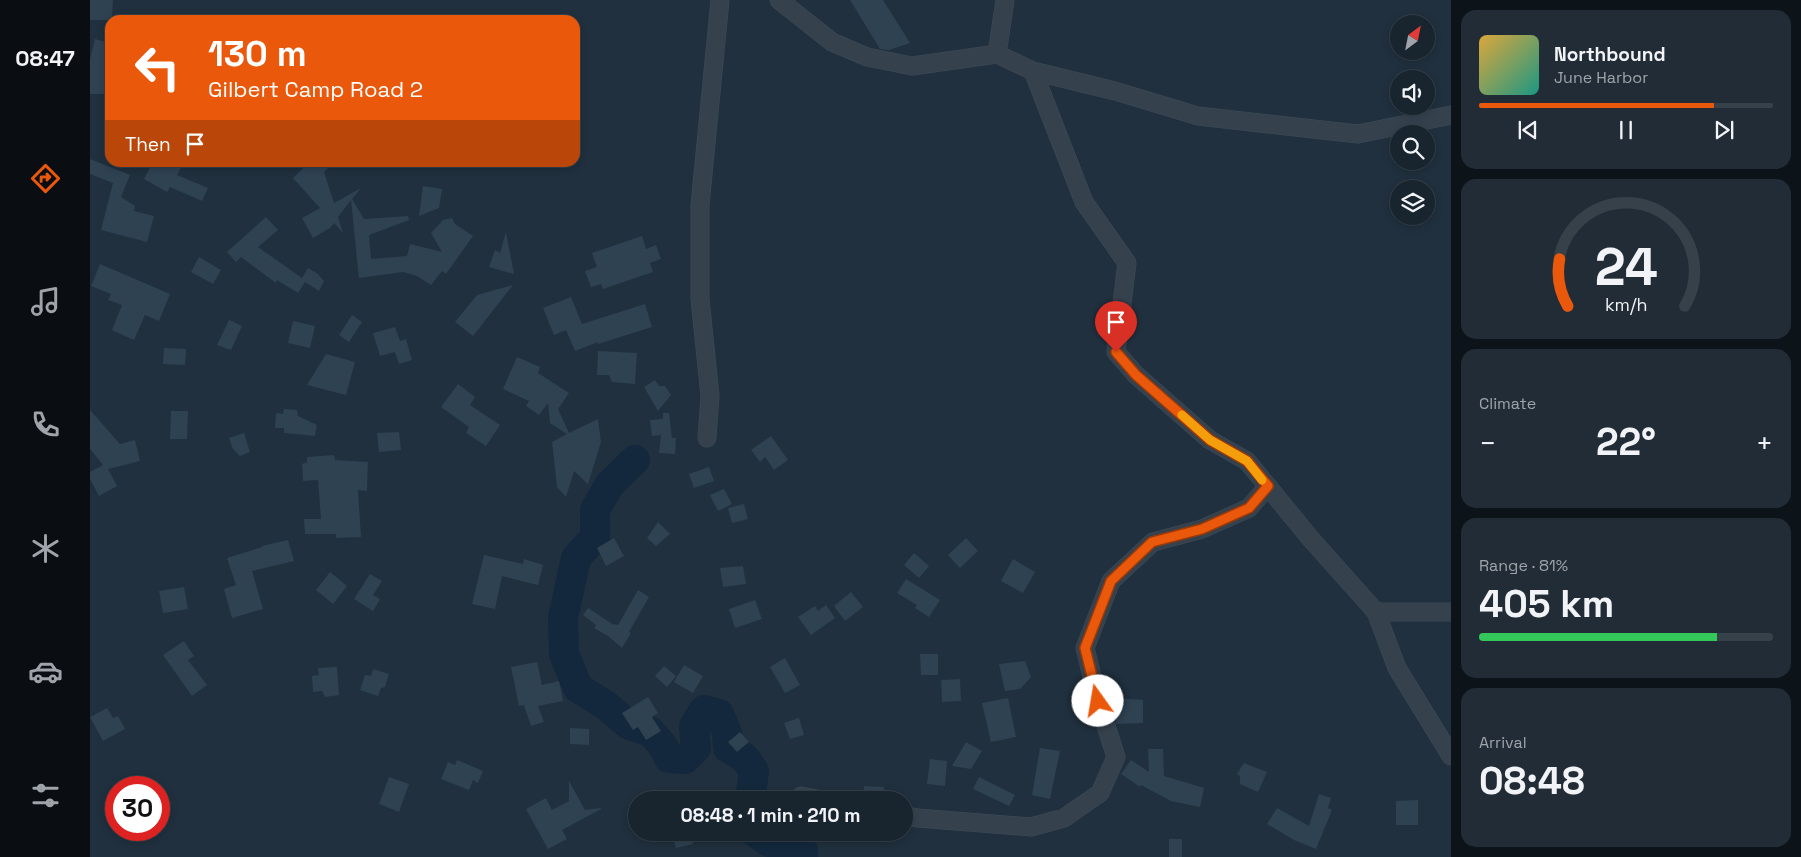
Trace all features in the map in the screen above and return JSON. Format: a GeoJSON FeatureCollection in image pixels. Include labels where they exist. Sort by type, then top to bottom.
{"type":"FeatureCollection","features":[{"type":"Feature","properties":{"kind":"street"},"geometry":{"type":"LineString","coordinates":[[707,438],[710,396],[700,299],[700,205],[720,0]]}},
{"type":"Feature","properties":{"kind":"street"},"geometry":{"type":"LineString","coordinates":[[780,0],[832,42],[867,57],[912,66],[997,54],[1033,71],[1115,91],[1198,116],[1358,134],[1451,115]]}},
{"type":"Feature","properties":{"kind":"street"},"geometry":{"type":"LineString","coordinates":[[997,54],[1005,0]]}},
{"type":"Feature","properties":{"kind":"street"},"geometry":{"type":"LineString","coordinates":[[1033,71],[1084,202],[1127,264],[1116,352],[1136,375],[1210,440],[1247,461],[1310,538],[1376,612],[1397,668],[1451,756]]}},
{"type":"Feature","properties":{"kind":"street"},"geometry":{"type":"LineString","coordinates":[[913,817],[1031,827],[1064,818],[1100,793],[1116,757],[1098,701],[1085,648],[1111,581],[1152,542],[1202,529],[1249,508],[1268,486]]}},
{"type":"Feature","properties":{"kind":"street"},"geometry":{"type":"LineString","coordinates":[[1376,612],[1451,612]]}},
{"type":"Feature","properties":{"kind":"building"},"geometry":{"type":"Polygon","coordinates":[[[90,0],[113,0],[112,15],[105,15],[105,20],[90,20],[90,0]]]}},
{"type":"Feature","properties":{"kind":"building"},"geometry":{"type":"Polygon","coordinates":[[[850,0],[883,0],[910,43],[889,50],[880,49],[850,0]]]}},
{"type":"Feature","properties":{"kind":"building"},"geometry":{"type":"Polygon","coordinates":[[[95,39],[105,42],[105,94],[90,94],[90,59],[95,39]]]}},
{"type":"Feature","properties":{"kind":"building"},"geometry":{"type":"Polygon","coordinates":[[[90,159],[105,165],[105,167],[110,167],[130,175],[121,197],[135,206],[134,211],[154,216],[147,242],[101,230],[113,183],[90,174],[90,159]]]}},
{"type":"Feature","properties":{"kind":"building"},"geometry":{"type":"Polygon","coordinates":[[[150,167],[181,167],[177,175],[208,188],[202,201],[170,187],[167,192],[144,179],[150,167]]]}},
{"type":"Feature","properties":{"kind":"building"},"geometry":{"type":"Polygon","coordinates":[[[305,167],[329,167],[324,172],[334,203],[361,188],[352,199],[364,219],[408,216],[409,220],[369,235],[371,259],[407,256],[410,244],[442,252],[431,233],[443,220],[452,218],[455,224],[473,236],[446,274],[442,271],[431,285],[417,276],[403,272],[359,278],[351,200],[338,217],[343,233],[334,223],[330,228],[313,238],[302,218],[320,208],[293,178],[305,167]]]}},
{"type":"Feature","properties":{"kind":"building"},"geometry":{"type":"Polygon","coordinates":[[[423,186],[442,189],[439,208],[419,216],[423,186]]]}},
{"type":"Feature","properties":{"kind":"building"},"geometry":{"type":"Polygon","coordinates":[[[266,217],[278,230],[258,247],[302,278],[308,268],[318,274],[324,281],[319,291],[305,282],[298,293],[277,280],[276,283],[241,257],[236,262],[227,252],[266,217]]]}},
{"type":"Feature","properties":{"kind":"building"},"geometry":{"type":"Polygon","coordinates":[[[506,232],[514,274],[489,267],[495,250],[500,253],[506,232]]]}},
{"type":"Feature","properties":{"kind":"building"},"geometry":{"type":"Polygon","coordinates":[[[642,236],[646,249],[656,245],[661,259],[650,263],[653,272],[603,289],[601,284],[591,287],[585,271],[597,267],[592,253],[642,236]]]}},
{"type":"Feature","properties":{"kind":"building"},"geometry":{"type":"Polygon","coordinates":[[[199,257],[221,270],[213,284],[191,272],[199,257]]]}},
{"type":"Feature","properties":{"kind":"building"},"geometry":{"type":"Polygon","coordinates":[[[100,264],[170,294],[159,321],[145,315],[134,340],[112,330],[122,305],[108,300],[111,294],[91,286],[100,264]]]}},
{"type":"Feature","properties":{"kind":"building"},"geometry":{"type":"Polygon","coordinates":[[[513,285],[473,336],[455,322],[477,295],[513,285]]]}},
{"type":"Feature","properties":{"kind":"building"},"geometry":{"type":"Polygon","coordinates":[[[571,297],[582,324],[645,304],[652,327],[598,344],[598,342],[575,351],[566,330],[554,335],[543,308],[571,297]]]}},
{"type":"Feature","properties":{"kind":"building"},"geometry":{"type":"Polygon","coordinates":[[[352,315],[362,322],[349,342],[339,335],[352,315]]]}},
{"type":"Feature","properties":{"kind":"building"},"geometry":{"type":"Polygon","coordinates":[[[229,320],[242,326],[231,350],[217,345],[229,320]]]}},
{"type":"Feature","properties":{"kind":"building"},"geometry":{"type":"Polygon","coordinates":[[[293,321],[315,326],[310,348],[288,343],[293,321]]]}},
{"type":"Feature","properties":{"kind":"building"},"geometry":{"type":"Polygon","coordinates":[[[395,327],[400,341],[406,339],[412,360],[399,364],[395,352],[380,356],[373,333],[395,327]]]}},
{"type":"Feature","properties":{"kind":"building"},"geometry":{"type":"Polygon","coordinates":[[[164,348],[186,349],[185,365],[163,364],[164,348]]]}},
{"type":"Feature","properties":{"kind":"building"},"geometry":{"type":"Polygon","coordinates":[[[598,351],[637,353],[635,384],[612,382],[609,375],[597,375],[598,351]]]}},
{"type":"Feature","properties":{"kind":"building"},"geometry":{"type":"Polygon","coordinates":[[[326,354],[355,362],[346,395],[307,385],[326,354]]]}},
{"type":"Feature","properties":{"kind":"building"},"geometry":{"type":"Polygon","coordinates":[[[517,357],[540,367],[538,373],[569,393],[558,409],[569,433],[598,419],[601,442],[588,484],[574,471],[566,497],[557,487],[552,442],[567,434],[550,423],[548,403],[539,415],[526,406],[529,401],[503,389],[517,357]]]}},
{"type":"Feature","properties":{"kind":"building"},"geometry":{"type":"Polygon","coordinates":[[[655,380],[659,386],[665,386],[671,395],[658,411],[644,387],[655,380]]]}},
{"type":"Feature","properties":{"kind":"building"},"geometry":{"type":"Polygon","coordinates":[[[458,384],[475,397],[470,405],[500,425],[486,446],[466,433],[469,427],[441,407],[458,384]]]}},
{"type":"Feature","properties":{"kind":"building"},"geometry":{"type":"Polygon","coordinates":[[[284,409],[297,410],[298,416],[317,425],[315,436],[284,433],[284,428],[275,428],[276,413],[283,414],[284,409]]]}},
{"type":"Feature","properties":{"kind":"building"},"geometry":{"type":"Polygon","coordinates":[[[90,410],[120,444],[135,440],[140,461],[108,469],[117,486],[99,496],[90,479],[90,472],[103,465],[90,449],[90,410]]]}},
{"type":"Feature","properties":{"kind":"building"},"geometry":{"type":"Polygon","coordinates":[[[171,411],[188,411],[187,439],[170,439],[171,411]]]}},
{"type":"Feature","properties":{"kind":"building"},"geometry":{"type":"Polygon","coordinates":[[[663,413],[669,413],[672,438],[676,438],[675,454],[659,453],[661,435],[652,436],[650,420],[663,419],[663,413]]]}},
{"type":"Feature","properties":{"kind":"building"},"geometry":{"type":"Polygon","coordinates":[[[399,432],[401,450],[379,452],[377,433],[399,432]]]}},
{"type":"Feature","properties":{"kind":"building"},"geometry":{"type":"Polygon","coordinates":[[[244,433],[250,452],[240,456],[233,449],[229,438],[244,433]]]}},
{"type":"Feature","properties":{"kind":"building"},"geometry":{"type":"Polygon","coordinates":[[[771,436],[788,460],[774,470],[765,457],[760,462],[751,450],[771,436]]]}},
{"type":"Feature","properties":{"kind":"building"},"geometry":{"type":"Polygon","coordinates":[[[334,455],[335,460],[368,462],[367,491],[358,490],[361,537],[336,538],[336,534],[305,534],[304,519],[321,519],[318,480],[303,481],[302,464],[307,462],[307,457],[334,455]]]}},
{"type":"Feature","properties":{"kind":"building"},"geometry":{"type":"Polygon","coordinates":[[[709,467],[714,481],[694,488],[689,474],[709,467]]]}},
{"type":"Feature","properties":{"kind":"building"},"geometry":{"type":"Polygon","coordinates":[[[724,489],[732,504],[718,511],[710,495],[724,489]]]}},
{"type":"Feature","properties":{"kind":"building"},"geometry":{"type":"Polygon","coordinates":[[[744,504],[748,519],[732,523],[728,508],[744,504]]]}},
{"type":"Feature","properties":{"kind":"building"},"geometry":{"type":"Polygon","coordinates":[[[658,522],[670,534],[656,546],[647,538],[658,522]]]}},
{"type":"Feature","properties":{"kind":"building"},"geometry":{"type":"Polygon","coordinates":[[[614,538],[624,556],[606,566],[597,548],[614,538]]]}},
{"type":"Feature","properties":{"kind":"building"},"geometry":{"type":"Polygon","coordinates":[[[966,538],[978,551],[960,568],[948,555],[966,538]]]}},
{"type":"Feature","properties":{"kind":"building"},"geometry":{"type":"Polygon","coordinates":[[[288,540],[294,561],[252,571],[263,609],[232,618],[224,589],[236,585],[227,558],[262,546],[288,540]]]}},
{"type":"Feature","properties":{"kind":"building"},"geometry":{"type":"Polygon","coordinates":[[[914,553],[929,566],[919,578],[904,565],[914,553]]]}},
{"type":"Feature","properties":{"kind":"building"},"geometry":{"type":"Polygon","coordinates":[[[484,555],[523,564],[524,559],[543,565],[538,585],[502,576],[495,609],[472,604],[484,555]]]}},
{"type":"Feature","properties":{"kind":"building"},"geometry":{"type":"Polygon","coordinates":[[[1013,559],[1035,572],[1023,593],[1001,581],[1013,559]]]}},
{"type":"Feature","properties":{"kind":"building"},"geometry":{"type":"Polygon","coordinates":[[[743,566],[746,584],[723,587],[720,568],[743,566]]]}},
{"type":"Feature","properties":{"kind":"building"},"geometry":{"type":"Polygon","coordinates":[[[330,572],[347,586],[333,604],[316,590],[330,572]]]}},
{"type":"Feature","properties":{"kind":"building"},"geometry":{"type":"Polygon","coordinates":[[[370,574],[382,581],[373,595],[380,599],[373,611],[354,599],[370,574]]]}},
{"type":"Feature","properties":{"kind":"building"},"geometry":{"type":"Polygon","coordinates":[[[906,579],[940,600],[929,617],[915,608],[917,605],[897,593],[906,579]]]}},
{"type":"Feature","properties":{"kind":"building"},"geometry":{"type":"Polygon","coordinates":[[[184,587],[188,609],[163,613],[159,591],[184,587]]]}},
{"type":"Feature","properties":{"kind":"building"},"geometry":{"type":"Polygon","coordinates":[[[638,590],[649,597],[622,648],[608,636],[594,628],[596,625],[583,615],[588,608],[614,625],[618,625],[638,590]]]}},
{"type":"Feature","properties":{"kind":"building"},"geometry":{"type":"Polygon","coordinates":[[[851,592],[863,607],[845,621],[834,606],[851,592]]]}},
{"type":"Feature","properties":{"kind":"building"},"geometry":{"type":"Polygon","coordinates":[[[755,600],[762,619],[735,628],[729,609],[755,600]]]}},
{"type":"Feature","properties":{"kind":"building"},"geometry":{"type":"Polygon","coordinates":[[[826,605],[835,618],[811,635],[798,617],[815,606],[818,611],[826,605]]]}},
{"type":"Feature","properties":{"kind":"building"},"geometry":{"type":"Polygon","coordinates":[[[184,641],[194,656],[188,660],[207,685],[192,696],[163,655],[184,641]]]}},
{"type":"Feature","properties":{"kind":"building"},"geometry":{"type":"Polygon","coordinates":[[[920,654],[938,654],[938,675],[921,675],[920,654]]]}},
{"type":"Feature","properties":{"kind":"building"},"geometry":{"type":"Polygon","coordinates":[[[785,658],[800,685],[785,693],[770,667],[785,658]]]}},
{"type":"Feature","properties":{"kind":"building"},"geometry":{"type":"Polygon","coordinates":[[[1025,661],[1031,677],[1020,689],[1005,691],[999,664],[1025,661]]]}},
{"type":"Feature","properties":{"kind":"building"},"geometry":{"type":"Polygon","coordinates":[[[537,662],[542,685],[559,681],[563,701],[538,706],[544,722],[531,726],[524,705],[519,706],[511,667],[537,662]]]}},
{"type":"Feature","properties":{"kind":"building"},"geometry":{"type":"Polygon","coordinates":[[[684,665],[703,676],[693,693],[674,682],[684,665]]]}},
{"type":"Feature","properties":{"kind":"building"},"geometry":{"type":"Polygon","coordinates":[[[664,666],[676,676],[667,687],[655,676],[664,666]]]}},
{"type":"Feature","properties":{"kind":"building"},"geometry":{"type":"Polygon","coordinates":[[[337,667],[339,695],[325,697],[322,691],[313,692],[312,676],[319,675],[318,668],[337,667]]]}},
{"type":"Feature","properties":{"kind":"building"},"geometry":{"type":"Polygon","coordinates":[[[373,669],[389,674],[385,687],[381,688],[378,696],[360,690],[365,675],[371,676],[373,669]]]}},
{"type":"Feature","properties":{"kind":"building"},"geometry":{"type":"Polygon","coordinates":[[[960,679],[961,701],[942,702],[941,680],[960,679]]]}},
{"type":"Feature","properties":{"kind":"building"},"geometry":{"type":"Polygon","coordinates":[[[648,697],[658,713],[652,717],[661,731],[646,740],[638,727],[633,730],[622,713],[648,697]]]}},
{"type":"Feature","properties":{"kind":"building"},"geometry":{"type":"Polygon","coordinates":[[[1008,698],[1016,737],[991,742],[982,703],[1008,698]]]}},
{"type":"Feature","properties":{"kind":"building"},"geometry":{"type":"Polygon","coordinates":[[[1116,698],[1143,700],[1143,723],[1116,724],[1116,698]]]}},
{"type":"Feature","properties":{"kind":"building"},"geometry":{"type":"Polygon","coordinates":[[[107,708],[113,718],[118,716],[125,729],[103,741],[90,717],[107,708]]]}},
{"type":"Feature","properties":{"kind":"building"},"geometry":{"type":"Polygon","coordinates":[[[799,718],[804,735],[790,739],[784,723],[799,718]]]}},
{"type":"Feature","properties":{"kind":"building"},"geometry":{"type":"Polygon","coordinates":[[[570,728],[589,729],[589,745],[570,744],[570,728]]]}},
{"type":"Feature","properties":{"kind":"building"},"geometry":{"type":"Polygon","coordinates":[[[740,732],[749,742],[737,752],[728,742],[740,732]]]}},
{"type":"Feature","properties":{"kind":"building"},"geometry":{"type":"Polygon","coordinates":[[[966,742],[982,751],[971,769],[952,766],[966,742]]]}},
{"type":"Feature","properties":{"kind":"building"},"geometry":{"type":"Polygon","coordinates":[[[1040,748],[1060,751],[1050,799],[1032,795],[1040,748]]]}},
{"type":"Feature","properties":{"kind":"building"},"geometry":{"type":"Polygon","coordinates":[[[1148,749],[1163,749],[1164,776],[1204,788],[1200,807],[1171,801],[1141,785],[1140,787],[1121,774],[1131,760],[1149,772],[1148,749]]]}},
{"type":"Feature","properties":{"kind":"building"},"geometry":{"type":"Polygon","coordinates":[[[930,759],[947,761],[945,786],[927,784],[930,759]]]}},
{"type":"Feature","properties":{"kind":"building"},"geometry":{"type":"Polygon","coordinates":[[[457,760],[483,771],[478,783],[473,780],[469,790],[441,779],[448,762],[455,765],[457,760]]]}},
{"type":"Feature","properties":{"kind":"building"},"geometry":{"type":"Polygon","coordinates":[[[1244,763],[1267,772],[1258,792],[1240,784],[1240,776],[1237,774],[1244,763]]]}},
{"type":"Feature","properties":{"kind":"building"},"geometry":{"type":"Polygon","coordinates":[[[389,777],[409,784],[399,812],[379,804],[389,777]]]}},
{"type":"Feature","properties":{"kind":"building"},"geometry":{"type":"Polygon","coordinates":[[[979,777],[1015,795],[1009,806],[973,789],[979,777]]]}},
{"type":"Feature","properties":{"kind":"building"},"geometry":{"type":"Polygon","coordinates":[[[569,781],[585,810],[601,809],[562,830],[567,839],[548,849],[526,809],[546,798],[552,810],[569,801],[569,781]]]}},
{"type":"Feature","properties":{"kind":"building"},"geometry":{"type":"Polygon","coordinates":[[[864,786],[884,787],[884,791],[864,791],[864,786]]]}},
{"type":"Feature","properties":{"kind":"building"},"geometry":{"type":"Polygon","coordinates":[[[1319,794],[1331,798],[1328,808],[1332,810],[1316,849],[1294,840],[1267,824],[1277,808],[1309,826],[1319,794]]]}},
{"type":"Feature","properties":{"kind":"building"},"geometry":{"type":"Polygon","coordinates":[[[1418,800],[1418,825],[1396,825],[1396,801],[1418,800]]]}},
{"type":"Feature","properties":{"kind":"building"},"geometry":{"type":"Polygon","coordinates":[[[1169,839],[1182,839],[1182,857],[1169,857],[1169,839]]]}},
{"type":"Feature","properties":{"kind":"building"},"geometry":{"type":"Polygon","coordinates":[[[674,841],[692,841],[693,844],[676,848],[674,841]]]}},
{"type":"Feature","properties":{"kind":"waterway"},"geometry":{"type":"LineString","coordinates":[[635,460],[610,484],[595,510],[595,537],[576,558],[563,618],[564,654],[578,688],[607,706],[629,725],[651,732],[663,746],[669,758],[685,759],[696,748],[694,726],[704,710],[719,714],[727,733],[728,748],[744,757],[754,771],[751,791]]}},
{"type":"Feature","properties":{"kind":"waterway"},"geometry":{"type":"LineString","coordinates":[[768,841],[789,842],[803,851],[803,857]]}},
{"type":"Feature","properties":{"kind":"slow traffic"},"geometry":{"type":"LineString","coordinates":[[1182,415],[1210,440],[1247,461],[1262,480]]}},
{"type":"Feature","properties":{"kind":"route"},"geometry":{"type":"LineString","coordinates":[[1098,701],[1085,648],[1111,581],[1152,542],[1202,529],[1249,508],[1268,486],[1247,461],[1210,440],[1136,375],[1116,352]]}}]}
